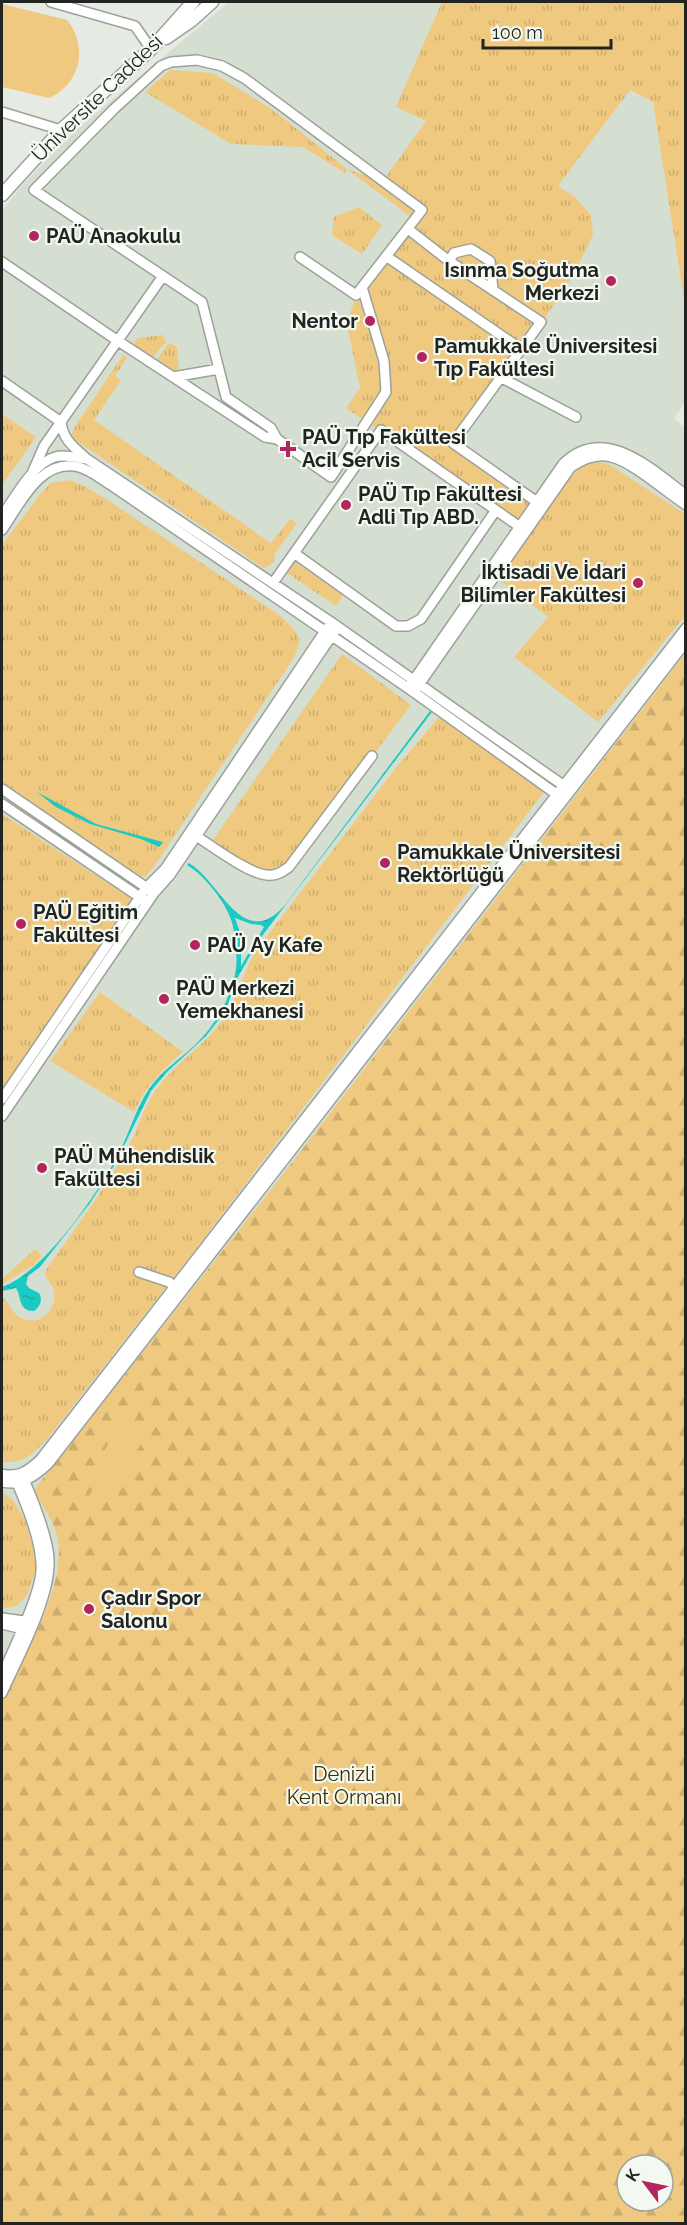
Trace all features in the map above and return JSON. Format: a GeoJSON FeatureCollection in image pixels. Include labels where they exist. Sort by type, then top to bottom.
{"type":"FeatureCollection","features":[{"type":"Feature","properties":{"kind":"main road","name":"Üniversite Caddesi"},"geometry":{"type":"LineString","coordinates":[[2,195],[61,130],[151,49],[184,7],[193,2]]}},
{"type":"Feature","properties":{"kind":"main road"},"geometry":{"type":"LineString","coordinates":[[151,49],[192,20],[212,2]]}},
{"type":"Feature","properties":{"kind":"street"},"geometry":{"type":"LineString","coordinates":[[51,2],[135,26],[151,49]]}},
{"type":"Feature","properties":{"kind":"street"},"geometry":{"type":"LineString","coordinates":[[277,439],[271,428],[226,398],[202,302],[34,190],[114,109],[161,66],[171,62],[189,60],[210,63],[244,78],[422,210],[356,295],[300,257]]}},
{"type":"Feature","properties":{"kind":"street"},"geometry":{"type":"LineString","coordinates":[[2,112],[61,130]]}},
{"type":"Feature","properties":{"kind":"street"},"geometry":{"type":"LineString","coordinates":[[408,229],[449,261],[541,322],[453,443],[537,502]]}},
{"type":"Feature","properties":{"kind":"street"},"geometry":{"type":"LineString","coordinates":[[449,261],[454,253],[471,249],[490,261],[493,289]]}},
{"type":"Feature","properties":{"kind":"street"},"geometry":{"type":"LineString","coordinates":[[386,256],[521,349]]}},
{"type":"Feature","properties":{"kind":"street"},"geometry":{"type":"LineString","coordinates":[[2,262],[265,437],[277,439],[332,477],[387,392],[384,361],[362,287]]}},
{"type":"Feature","properties":{"kind":"street"},"geometry":{"type":"LineString","coordinates":[[32,473],[37,459],[61,422],[163,276]]}},
{"type":"Feature","properties":{"kind":"street"},"geometry":{"type":"LineString","coordinates":[[173,377],[219,369]]}},
{"type":"Feature","properties":{"kind":"street"},"geometry":{"type":"LineString","coordinates":[[500,377],[576,417]]}},
{"type":"Feature","properties":{"kind":"street"},"geometry":{"type":"LineString","coordinates":[[2,381],[61,422]]}},
{"type":"Feature","properties":{"kind":"street"},"geometry":{"type":"LineString","coordinates":[[61,422],[62,433],[67,441],[87,459],[273,583],[331,629]]}},
{"type":"Feature","properties":{"kind":"street"},"geometry":{"type":"LineString","coordinates":[[273,583],[381,430],[520,527]]}},
{"type":"Feature","properties":{"kind":"street"},"geometry":{"type":"LineString","coordinates":[[414,686],[537,502],[570,457],[586,449],[613,448],[637,460],[686,495]]}},
{"type":"Feature","properties":{"kind":"street"},"geometry":{"type":"LineString","coordinates":[[2,516],[33,473],[45,462],[65,456],[87,459]]}},
{"type":"Feature","properties":{"kind":"street"},"geometry":{"type":"LineString","coordinates":[[414,686],[571,467],[583,459],[610,456],[628,464],[686,506]]}},
{"type":"Feature","properties":{"kind":"street"},"geometry":{"type":"LineString","coordinates":[[2,530],[42,475],[53,467],[67,465],[81,468],[111,485],[331,629],[567,789]]}},
{"type":"Feature","properties":{"kind":"street"},"geometry":{"type":"LineString","coordinates":[[294,553],[396,626],[408,626],[421,619],[496,510]]}},
{"type":"Feature","properties":{"kind":"street"},"geometry":{"type":"LineString","coordinates":[[2,1482],[39,1472],[48,1464],[561,797],[686,628]]}},
{"type":"Feature","properties":{"kind":"street"},"geometry":{"type":"LineString","coordinates":[[150,890],[170,875],[331,629]]}},
{"type":"Feature","properties":{"kind":"street"},"geometry":{"type":"LineString","coordinates":[[2,1116],[150,890],[331,629]]}},
{"type":"Feature","properties":{"kind":"street"},"geometry":{"type":"LineString","coordinates":[[567,789],[686,642]]}},
{"type":"Feature","properties":{"kind":"street"},"geometry":{"type":"LineString","coordinates":[[414,686],[561,797]]}},
{"type":"Feature","properties":{"kind":"street"},"geometry":{"type":"LineString","coordinates":[[196,836],[255,872],[267,875],[278,874],[289,867],[372,756]]}},
{"type":"Feature","properties":{"kind":"street"},"geometry":{"type":"LineString","coordinates":[[2,789],[150,890]]}},
{"type":"Feature","properties":{"kind":"street"},"geometry":{"type":"LineString","coordinates":[[19,1479],[40,1460],[561,797]]}},
{"type":"Feature","properties":{"kind":"street"},"geometry":{"type":"LineString","coordinates":[[2,804],[144,900]]}},
{"type":"Feature","properties":{"kind":"street"},"geometry":{"type":"LineString","coordinates":[[2,1099],[144,900]]}},
{"type":"Feature","properties":{"kind":"street"},"geometry":{"type":"LineString","coordinates":[[139,1272],[169,1282],[175,1287]]}},
{"type":"Feature","properties":{"kind":"street"},"geometry":{"type":"LineString","coordinates":[[2,1474],[19,1479]]}},
{"type":"Feature","properties":{"kind":"street"},"geometry":{"type":"LineString","coordinates":[[2,1693],[28,1626],[41,1573],[34,1530],[19,1479]]}},
{"type":"Feature","properties":{"kind":"street"},"geometry":{"type":"LineString","coordinates":[[2,1618],[28,1626]]}},
{"type":"Feature","properties":{"kind":"street"},"geometry":{"type":"LineString","coordinates":[[2,1624],[28,1626]]}},
{"type":"Feature","properties":{"kind":"street"},"geometry":{"type":"LineString","coordinates":[[2,1676],[28,1626]]}},
{"type":"Feature","properties":{"kind":"shaded area"},"geometry":{"type":"Polygon","coordinates":[[[229,2],[451,2],[653,102],[685,306],[685,402],[674,419],[686,428],[685,654],[462,943],[2,2077],[2,211],[24,183],[77,129],[229,2]]]}},
{"type":"Feature","properties":{"kind":"green space"},"geometry":{"type":"Polygon","coordinates":[[[442,2],[685,2],[685,306],[653,102],[630,90],[558,186],[575,197],[591,215],[593,235],[573,276],[453,443],[537,502],[520,527],[346,408],[360,388],[347,324],[356,295],[414,219],[347,169],[383,181],[426,121],[396,107],[442,2]]]}},
{"type":"Feature","properties":{"kind":"green space"},"geometry":{"type":"Polygon","coordinates":[[[2,4],[67,20],[78,42],[78,64],[68,84],[60,92],[49,98],[2,87],[2,4]]]}},
{"type":"Feature","properties":{"kind":"green space"},"geometry":{"type":"Polygon","coordinates":[[[170,70],[213,73],[273,110],[347,169],[345,173],[303,147],[231,144],[145,92],[170,70]]]}},
{"type":"Feature","properties":{"kind":"green space"},"geometry":{"type":"Polygon","coordinates":[[[359,207],[382,225],[362,254],[332,235],[334,217],[359,207]]]}},
{"type":"Feature","properties":{"kind":"green space"},"geometry":{"type":"Polygon","coordinates":[[[163,335],[166,342],[152,358],[135,348],[134,343],[138,338],[163,335]]]}},
{"type":"Feature","properties":{"kind":"green space"},"geometry":{"type":"Polygon","coordinates":[[[169,343],[177,347],[179,372],[175,372],[156,360],[169,343]]]}},
{"type":"Feature","properties":{"kind":"green space"},"geometry":{"type":"Polygon","coordinates":[[[123,355],[127,358],[115,376],[121,380],[94,420],[271,543],[290,519],[297,523],[274,555],[275,560],[269,566],[263,568],[74,439],[72,433],[74,428],[123,355]]]}},
{"type":"Feature","properties":{"kind":"green space"},"geometry":{"type":"Polygon","coordinates":[[[2,414],[36,437],[2,485],[2,414]]]}},
{"type":"Feature","properties":{"kind":"green space"},"geometry":{"type":"Polygon","coordinates":[[[599,462],[610,465],[685,514],[685,616],[598,722],[514,657],[548,617],[499,580],[570,478],[585,464],[599,462]]]}},
{"type":"Feature","properties":{"kind":"green space"},"geometry":{"type":"Polygon","coordinates":[[[70,480],[103,497],[279,615],[294,630],[299,639],[293,659],[145,877],[134,874],[2,782],[2,545],[51,483],[70,480]]]}},
{"type":"Feature","properties":{"kind":"green space"},"geometry":{"type":"Polygon","coordinates":[[[294,561],[343,595],[336,606],[287,573],[294,561]]]}},
{"type":"Feature","properties":{"kind":"green space"},"geometry":{"type":"Polygon","coordinates":[[[342,654],[411,705],[289,867],[267,875],[211,843],[342,654]]]}},
{"type":"Feature","properties":{"kind":"green space","name":"Denizli Kent Ormanı"},"geometry":{"type":"Polygon","coordinates":[[[685,654],[685,2223],[2,2223],[2,1700],[41,1623],[59,1560],[56,1534],[34,1490],[277,1182],[685,654]]]}},
{"type":"Feature","properties":{"kind":"green space"},"geometry":{"type":"Polygon","coordinates":[[[439,717],[544,792],[195,1250],[48,1438],[28,1457],[17,1461],[2,1462],[2,1297],[21,1318],[40,1319],[50,1311],[54,1292],[45,1275],[46,1270],[116,1168],[152,1096],[175,1068],[218,1026],[234,1000],[254,953],[395,769],[439,717]]]}},
{"type":"Feature","properties":{"kind":"green space"},"geometry":{"type":"Polygon","coordinates":[[[2,814],[135,901],[2,1099],[2,814]]]}},
{"type":"Feature","properties":{"kind":"green space"},"geometry":{"type":"Polygon","coordinates":[[[100,992],[183,1052],[155,1079],[143,1094],[134,1112],[50,1061],[100,992]]]}},
{"type":"Feature","properties":{"kind":"green space"},"geometry":{"type":"Polygon","coordinates":[[[35,1249],[42,1256],[34,1265],[2,1284],[2,1279],[35,1249]]]}},
{"type":"Feature","properties":{"kind":"green space"},"geometry":{"type":"Polygon","coordinates":[[[121,1424],[144,1439],[101,1508],[87,1499],[106,1468],[97,1462],[121,1424]]]}},
{"type":"Feature","properties":{"kind":"green space"},"geometry":{"type":"Polygon","coordinates":[[[2,1492],[13,1500],[25,1520],[36,1557],[35,1572],[27,1596],[16,1606],[2,1609],[2,1492]]]}},
{"type":"Feature","properties":{"kind":"water"},"geometry":{"type":"Polygon","coordinates":[[[430,711],[432,712],[259,940],[238,977],[220,1018],[206,1036],[167,1072],[151,1091],[114,1166],[90,1203],[40,1267],[28,1276],[26,1284],[39,1293],[41,1301],[34,1311],[25,1309],[16,1288],[2,1291],[2,1287],[19,1279],[36,1265],[69,1229],[111,1168],[149,1089],[165,1071],[204,1036],[220,1013],[232,987],[237,960],[235,947],[226,950],[221,949],[218,945],[222,937],[234,939],[231,919],[211,887],[187,865],[189,863],[201,872],[233,909],[245,918],[257,921],[271,917],[286,904],[430,711]],[[235,918],[241,935],[241,966],[264,927],[235,918]]]}},
{"type":"Feature","properties":{"kind":"water"},"geometry":{"type":"Polygon","coordinates":[[[37,792],[96,824],[163,842],[159,847],[141,839],[90,824],[56,807],[37,792]]]}},
{"type":"Feature","properties":{"kind":"place","name":"PAÜ Anaokulu"},"geometry":{"type":"Point","coordinates":[34,236]}},
{"type":"Feature","properties":{"kind":"place","name":"Isınma Soğutma Merkezi"},"geometry":{"type":"Point","coordinates":[611,281]}},
{"type":"Feature","properties":{"kind":"place","name":"Nentor"},"geometry":{"type":"Point","coordinates":[370,321]}},
{"type":"Feature","properties":{"kind":"place","name":"Pamukkale Üniversitesi Tıp Fakültesi"},"geometry":{"type":"Point","coordinates":[422,357]}},
{"type":"Feature","properties":{"kind":"place","name":"PAÜ Tıp Fakültesi Acil Servis"},"geometry":{"type":"Point","coordinates":[288,449]}},
{"type":"Feature","properties":{"kind":"place","name":"PAÜ Tıp Fakültesi Adli Tıp ABD."},"geometry":{"type":"Point","coordinates":[346,505]}},
{"type":"Feature","properties":{"kind":"place","name":"İktisadi Ve İdari Bilimler Fakültesi"},"geometry":{"type":"Point","coordinates":[638,583]}},
{"type":"Feature","properties":{"kind":"place","name":"Pamukkale Üniversitesi Rektörlüğü"},"geometry":{"type":"Point","coordinates":[385,863]}},
{"type":"Feature","properties":{"kind":"place","name":"PAÜ Eğitim Fakültesi"},"geometry":{"type":"Point","coordinates":[21,924]}},
{"type":"Feature","properties":{"kind":"place","name":"PAÜ Ay Kafe"},"geometry":{"type":"Point","coordinates":[195,945]}},
{"type":"Feature","properties":{"kind":"place","name":"PAÜ Merkezi Yemekhanesi"},"geometry":{"type":"Point","coordinates":[164,999]}},
{"type":"Feature","properties":{"kind":"place","name":"PAÜ Mühendislik Fakültesi"},"geometry":{"type":"Point","coordinates":[42,1168]}},
{"type":"Feature","properties":{"kind":"place","name":"Çadır Spor Salonu"},"geometry":{"type":"Point","coordinates":[89,1609]}}]}
